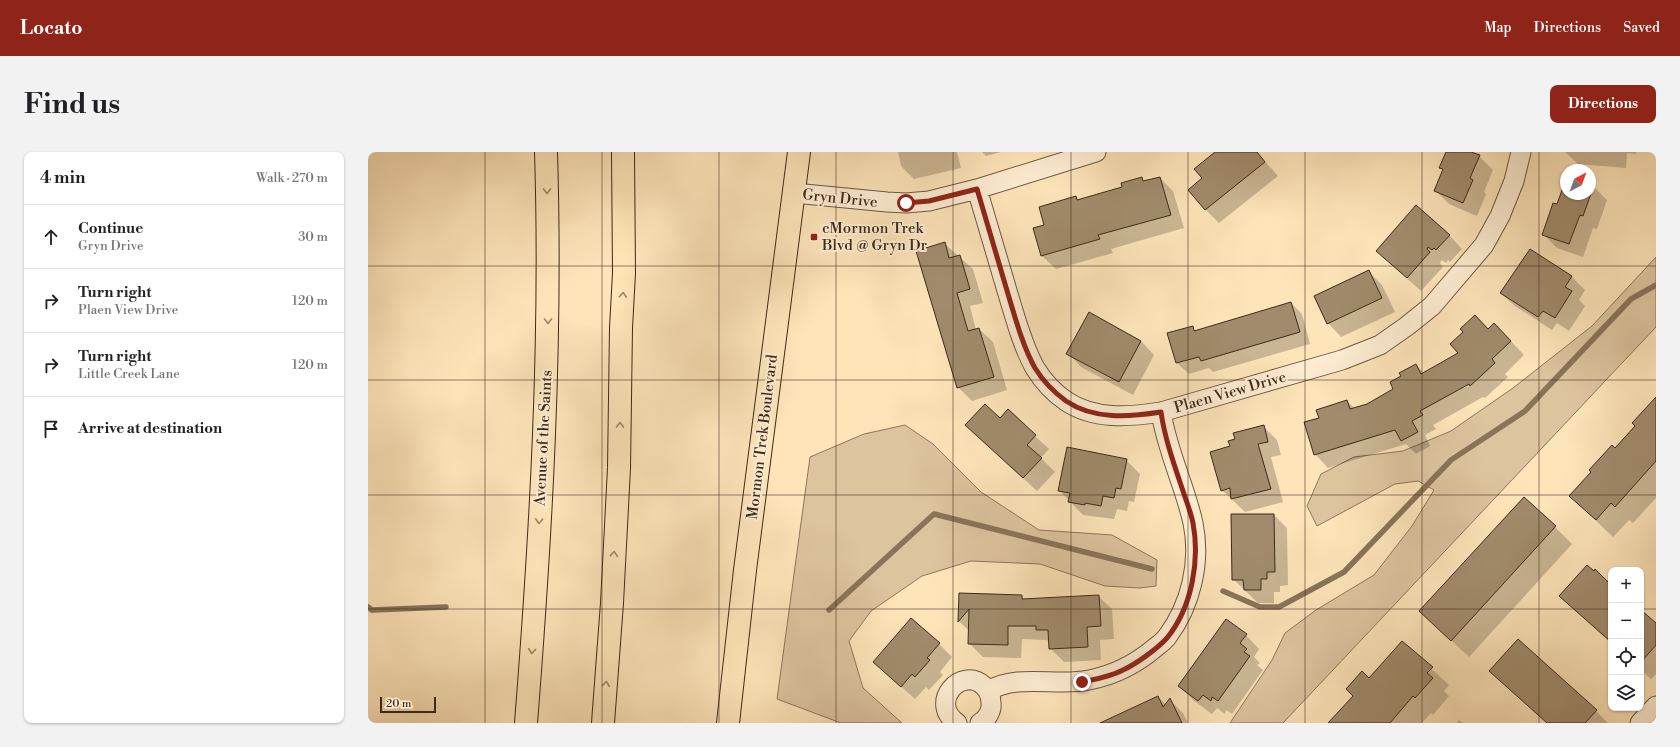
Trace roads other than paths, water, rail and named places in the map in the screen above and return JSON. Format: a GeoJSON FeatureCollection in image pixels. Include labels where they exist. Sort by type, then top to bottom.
{"type":"FeatureCollection","features":[{"type":"Feature","properties":{"kind":"main road","name":"Avenue of the Saints"},"geometry":{"type":"LineString","coordinates":[[526,723],[534,626],[548,326],[546,152]]}},
{"type":"Feature","properties":{"kind":"main road"},"geometry":{"type":"LineString","coordinates":[[603,723],[612,603],[619,468],[621,328],[624,273],[623,152]]}},
{"type":"Feature","properties":{"kind":"main road","name":"Mormon Trek Boulevard"},"geometry":{"type":"LineString","coordinates":[[728,723],[745,570],[799,152]]}},
{"type":"Feature","properties":{"kind":"street","name":"Gryn Drive"},"geometry":{"type":"LineString","coordinates":[[794,193],[906,203],[929,201],[977,189],[1096,152]]}},
{"type":"Feature","properties":{"kind":"street","name":"Plaen View Drive"},"geometry":{"type":"LineString","coordinates":[[977,189],[1018,328],[1035,368],[1052,389],[1067,402],[1095,413],[1116,416],[1131,416],[1161,412],[1342,360],[1380,345],[1432,306],[1458,278],[1484,245],[1500,216],[1514,180],[1521,152]]}},
{"type":"Feature","properties":{"kind":"street"},"geometry":{"type":"LineString","coordinates":[[988,690],[1014,682],[1082,682],[1107,677],[1123,670],[1149,653],[1166,638],[1185,609],[1193,579],[1196,549],[1193,522],[1163,429],[1161,412]]}},
{"type":"Feature","properties":{"kind":"street"},"geometry":{"type":"LineString","coordinates":[[957,723],[947,712],[945,704],[947,695],[951,688],[962,682],[974,681],[982,684],[988,690],[991,698],[992,707],[988,715],[980,723]]}},
{"type":"Feature","properties":{"kind":"street"},"geometry":{"type":"LineString","coordinates":[[1640,723],[1656,706]]}},
{"type":"Feature","properties":{"kind":"waterway"},"geometry":{"type":"LineString","coordinates":[[1223,591],[1260,607],[1279,607],[1344,572],[1451,460],[1525,411],[1631,299],[1656,285]]}},
{"type":"Feature","properties":{"kind":"waterway"},"geometry":{"type":"LineString","coordinates":[[829,610],[934,514],[1152,569]]}},
{"type":"Feature","properties":{"kind":"waterway"},"geometry":{"type":"LineString","coordinates":[[368,607],[372,610],[446,607]]}},
{"type":"Feature","properties":{"kind":"place","name":"cMormon Trek Blvd @ Gryn Dr"},"geometry":{"type":"Point","coordinates":[814,237]}}]}
